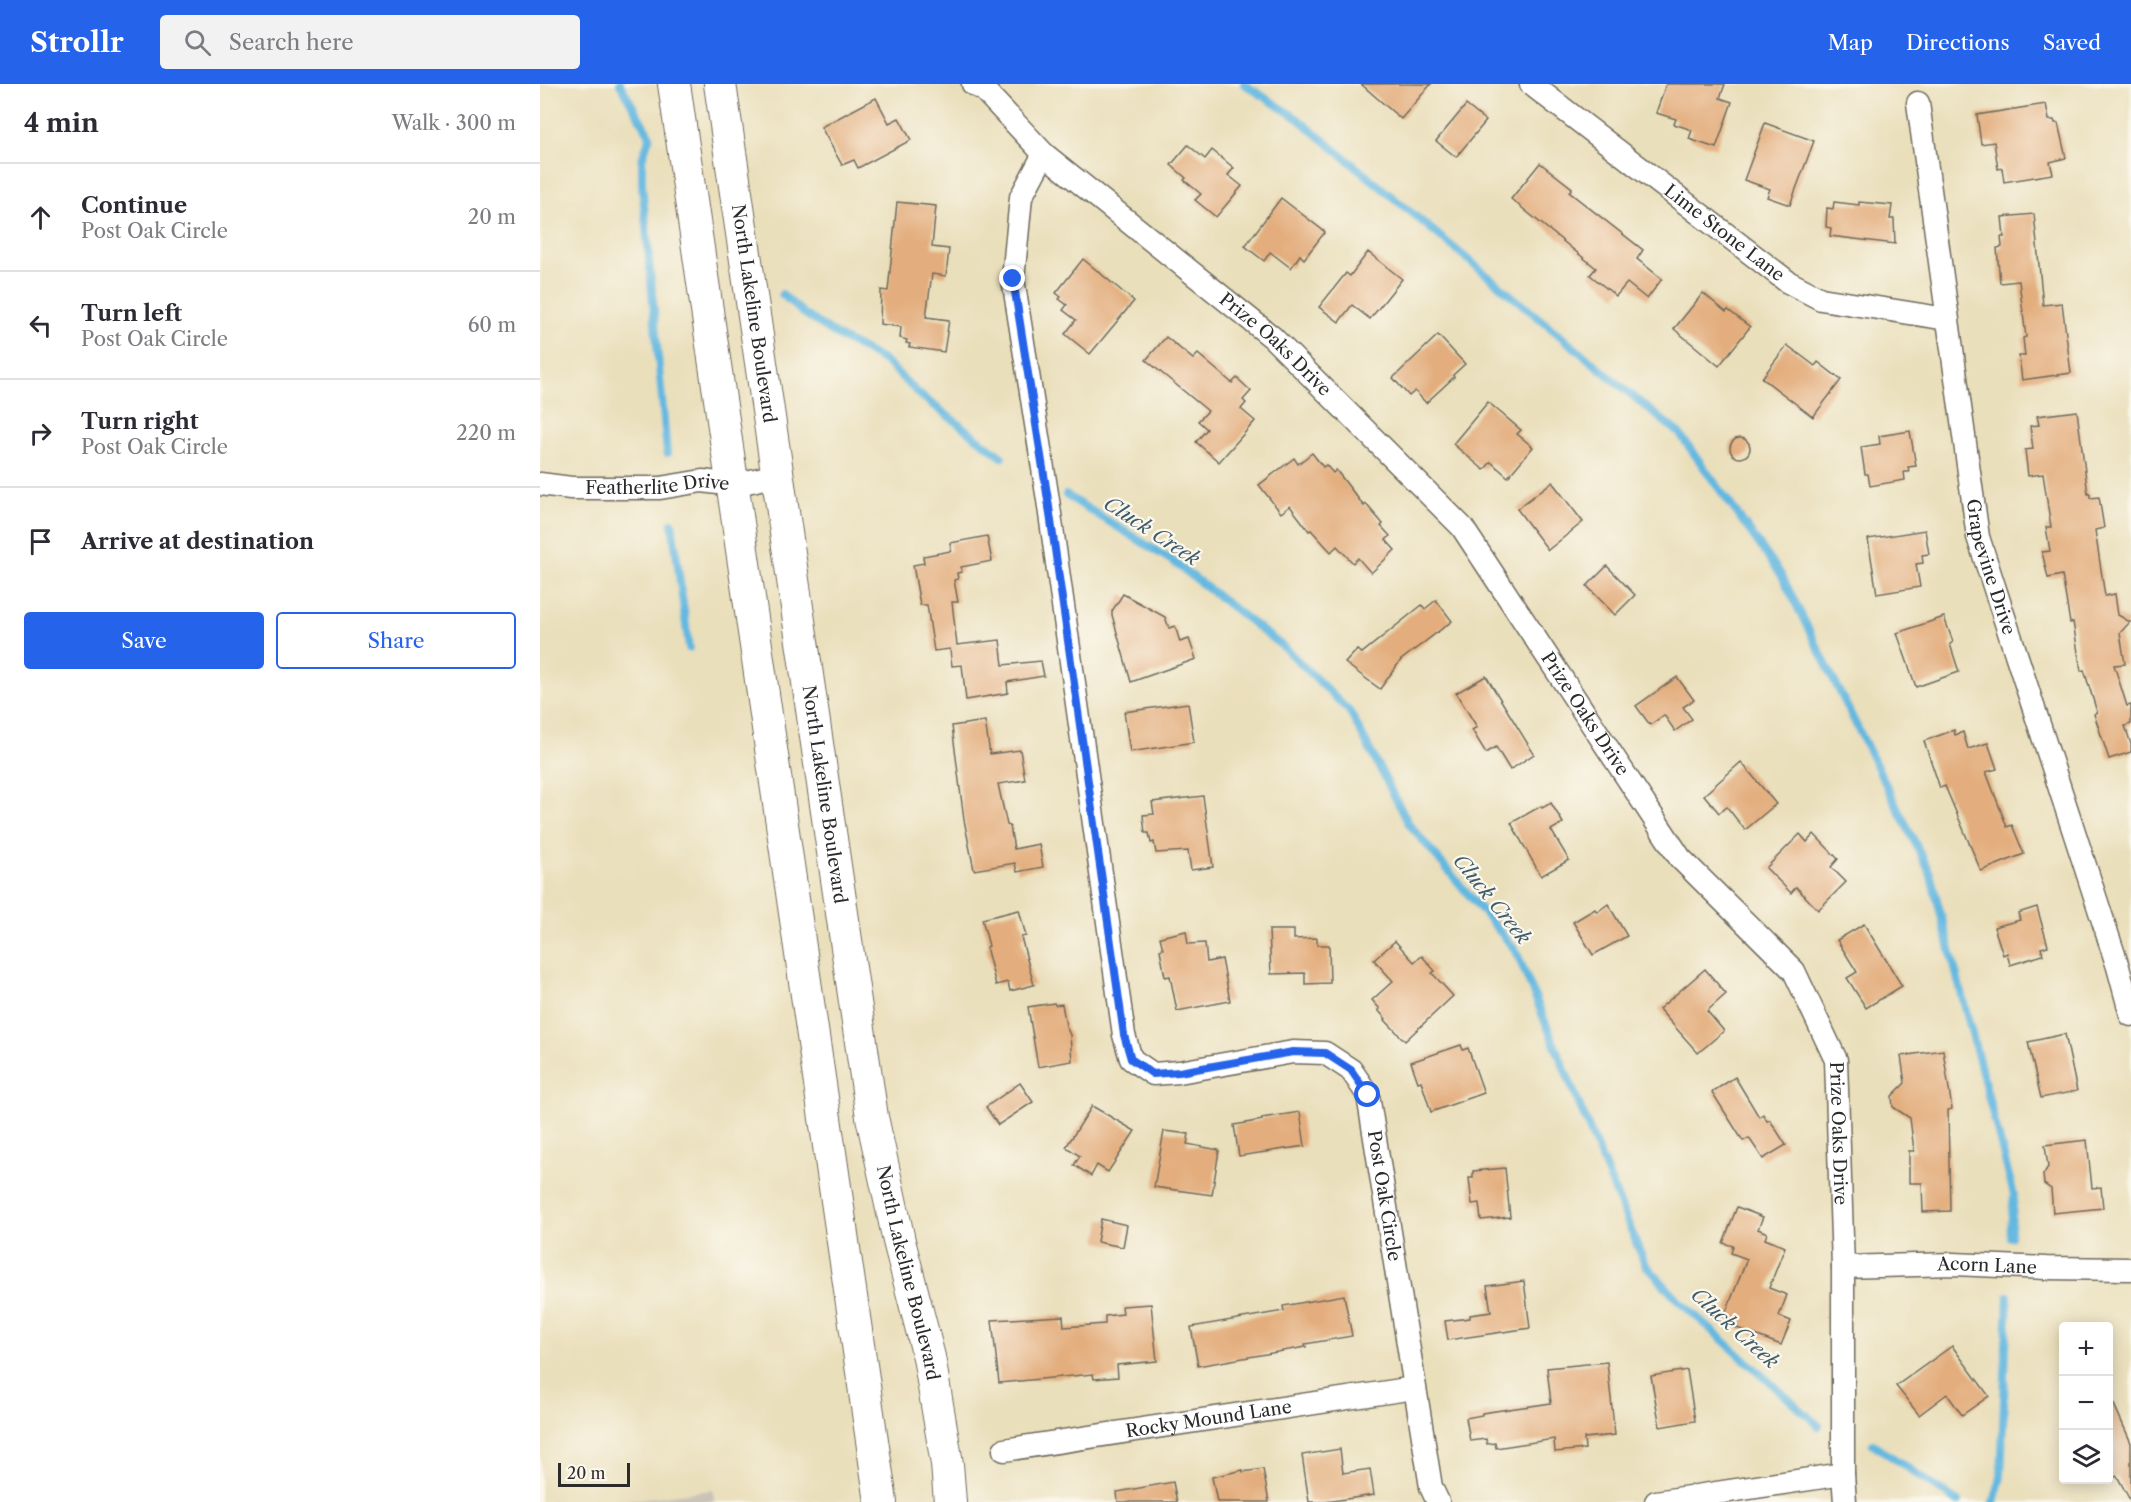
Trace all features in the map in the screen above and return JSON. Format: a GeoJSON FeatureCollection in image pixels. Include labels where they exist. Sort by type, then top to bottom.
{"type":"FeatureCollection","features":[{"type":"Feature","properties":{"kind":"main road"},"geometry":{"type":"LineString","coordinates":[[674,84],[881,1502]]}},
{"type":"Feature","properties":{"kind":"main road","name":"North Lakeline Boulevard"},"geometry":{"type":"LineString","coordinates":[[720,84],[872,1117],[898,1241],[929,1357],[947,1464],[950,1502]]}},
{"type":"Feature","properties":{"kind":"main road"},"geometry":{"type":"LineString","coordinates":[[799,943],[847,939]]}},
{"type":"Feature","properties":{"kind":"street","name":"Lime Stone Lane"},"geometry":{"type":"LineString","coordinates":[[1531,84],[1788,282],[1821,299],[1947,319]]}},
{"type":"Feature","properties":{"kind":"street","name":"Prize Oaks Drive"},"geometry":{"type":"LineString","coordinates":[[981,86],[1044,154],[1272,337],[1462,527],[1680,858],[1794,971],[1836,1060],[1843,1267],[1845,1502]]}},
{"type":"Feature","properties":{"kind":"street","name":"Grapevine Drive"},"geometry":{"type":"LineString","coordinates":[[1918,103],[1978,537],[2115,956],[2131,1015]]}},
{"type":"Feature","properties":{"kind":"street","name":"Post Oak Circle"},"geometry":{"type":"LineString","coordinates":[[1044,154],[1021,197],[1013,279],[1048,500],[1124,1035],[1131,1059],[1153,1074],[1179,1072],[1293,1052],[1325,1053],[1351,1070],[1368,1095],[1431,1487],[1438,1502]]}},
{"type":"Feature","properties":{"kind":"street","name":"Featherlite Drive"},"geometry":{"type":"LineString","coordinates":[[540,483],[571,488],[660,488],[702,481],[734,484],[777,475]]}},
{"type":"Feature","properties":{"kind":"street","name":"Acorn Lane"},"geometry":{"type":"LineString","coordinates":[[1843,1267],[1953,1264],[2131,1269]]}},
{"type":"Feature","properties":{"kind":"street","name":"Rocky Mound Lane"},"geometry":{"type":"LineString","coordinates":[[1004,1450],[1414,1388]]}},
{"type":"Feature","properties":{"kind":"street"},"geometry":{"type":"LineString","coordinates":[[1656,1502],[1843,1474]]}},
{"type":"Feature","properties":{"kind":"shaded area"},"geometry":{"type":"Polygon","coordinates":[[[713,1490],[714,1502],[612,1502],[713,1490]]]}},
{"type":"Feature","properties":{"kind":"building"},"geometry":{"type":"Polygon","coordinates":[[[1361,84],[1431,84],[1401,119],[1361,84]]]}},
{"type":"Feature","properties":{"kind":"building"},"geometry":{"type":"Polygon","coordinates":[[[1666,84],[1725,84],[1720,98],[1732,102],[1716,148],[1689,139],[1692,130],[1674,124],[1676,119],[1656,113],[1666,84]]]}},
{"type":"Feature","properties":{"kind":"building"},"geometry":{"type":"Polygon","coordinates":[[[876,98],[889,123],[899,118],[911,140],[858,168],[854,160],[842,165],[821,127],[876,98]]]}},
{"type":"Feature","properties":{"kind":"building"},"geometry":{"type":"Polygon","coordinates":[[[2046,104],[2049,120],[2058,123],[2066,158],[2050,162],[2053,174],[2004,182],[2002,168],[1998,169],[1994,142],[1981,144],[1977,115],[2046,104]]]}},
{"type":"Feature","properties":{"kind":"building"},"geometry":{"type":"Polygon","coordinates":[[[1466,105],[1486,121],[1456,157],[1436,141],[1466,105]]]}},
{"type":"Feature","properties":{"kind":"building"},"geometry":{"type":"Polygon","coordinates":[[[1765,123],[1814,141],[1790,205],[1767,197],[1770,189],[1744,180],[1765,123]]]}},
{"type":"Feature","properties":{"kind":"building"},"geometry":{"type":"Polygon","coordinates":[[[1188,145],[1205,159],[1212,150],[1234,168],[1228,175],[1242,186],[1216,217],[1195,200],[1201,194],[1171,165],[1188,145]]]}},
{"type":"Feature","properties":{"kind":"building"},"geometry":{"type":"Polygon","coordinates":[[[1540,163],[1572,188],[1569,192],[1643,250],[1637,259],[1662,279],[1647,299],[1627,283],[1616,296],[1590,275],[1596,268],[1511,199],[1540,163]]]}},
{"type":"Feature","properties":{"kind":"building"},"geometry":{"type":"Polygon","coordinates":[[[1281,198],[1325,232],[1304,259],[1300,255],[1291,268],[1270,252],[1264,261],[1245,246],[1281,198]]]}},
{"type":"Feature","properties":{"kind":"building"},"geometry":{"type":"Polygon","coordinates":[[[897,202],[936,206],[932,247],[949,249],[946,276],[932,274],[926,317],[949,320],[944,352],[909,347],[907,340],[900,338],[901,327],[880,324],[881,290],[888,291],[897,202]]]}},
{"type":"Feature","properties":{"kind":"building"},"geometry":{"type":"Polygon","coordinates":[[[1834,202],[1892,205],[1890,219],[1894,219],[1895,244],[1830,236],[1831,228],[1826,227],[1827,208],[1833,209],[1834,202]]]}},
{"type":"Feature","properties":{"kind":"building"},"geometry":{"type":"Polygon","coordinates":[[[2034,214],[2043,305],[2062,303],[2071,373],[2022,380],[2019,356],[2025,356],[2023,338],[2026,337],[2019,281],[2000,283],[1997,248],[2002,247],[2001,237],[2004,237],[2002,217],[2034,214]]]}},
{"type":"Feature","properties":{"kind":"building"},"geometry":{"type":"Polygon","coordinates":[[[1368,252],[1402,279],[1370,319],[1352,305],[1339,322],[1319,307],[1346,273],[1350,276],[1368,252]]]}},
{"type":"Feature","properties":{"kind":"building"},"geometry":{"type":"Polygon","coordinates":[[[1083,259],[1134,301],[1090,354],[1065,334],[1076,320],[1063,310],[1067,305],[1059,299],[1061,297],[1056,293],[1083,259]]]}},
{"type":"Feature","properties":{"kind":"building"},"geometry":{"type":"Polygon","coordinates":[[[1703,293],[1726,312],[1728,310],[1750,327],[1719,366],[1674,329],[1703,293]]]}},
{"type":"Feature","properties":{"kind":"building"},"geometry":{"type":"Polygon","coordinates":[[[1438,335],[1465,364],[1426,403],[1415,391],[1409,396],[1393,378],[1438,335]]]}},
{"type":"Feature","properties":{"kind":"building"},"geometry":{"type":"Polygon","coordinates":[[[1166,337],[1193,359],[1198,354],[1232,383],[1237,378],[1251,391],[1243,400],[1246,403],[1241,409],[1255,421],[1219,462],[1196,442],[1207,429],[1198,421],[1208,411],[1146,360],[1166,337]]]}},
{"type":"Feature","properties":{"kind":"building"},"geometry":{"type":"Polygon","coordinates":[[[1787,345],[1815,366],[1818,362],[1841,380],[1813,417],[1762,378],[1787,345]]]}},
{"type":"Feature","properties":{"kind":"building"},"geometry":{"type":"Polygon","coordinates":[[[1488,402],[1521,430],[1517,434],[1533,447],[1508,477],[1491,462],[1484,470],[1453,444],[1488,402]]]}},
{"type":"Feature","properties":{"kind":"building"},"geometry":{"type":"Polygon","coordinates":[[[2077,411],[2088,494],[2090,498],[2099,497],[2104,528],[2095,530],[2105,596],[2115,594],[2118,615],[2130,622],[2120,633],[2125,664],[2114,665],[2127,706],[2131,705],[2131,724],[2125,726],[2131,752],[2109,759],[2094,714],[2097,712],[2084,670],[2081,671],[2062,575],[2048,578],[2042,552],[2050,551],[2046,527],[2051,527],[2043,474],[2028,476],[2025,450],[2033,449],[2030,426],[2039,425],[2037,416],[2077,411]]]}},
{"type":"Feature","properties":{"kind":"building"},"geometry":{"type":"Polygon","coordinates":[[[1910,431],[1916,466],[1908,467],[1909,472],[1904,472],[1905,480],[1870,486],[1868,474],[1865,474],[1861,447],[1880,444],[1879,436],[1910,431]]]}},
{"type":"Feature","properties":{"kind":"building"},"geometry":{"type":"Polygon","coordinates":[[[1740,438],[1747,441],[1750,448],[1747,455],[1740,458],[1733,455],[1730,448],[1733,441],[1740,438]]]}},
{"type":"Feature","properties":{"kind":"building"},"geometry":{"type":"Polygon","coordinates":[[[1312,453],[1323,467],[1326,465],[1333,473],[1336,470],[1364,506],[1366,504],[1383,524],[1381,526],[1390,536],[1386,540],[1395,550],[1371,573],[1358,558],[1353,563],[1337,546],[1331,552],[1311,530],[1309,531],[1290,506],[1281,513],[1259,485],[1294,458],[1298,464],[1312,453]]]}},
{"type":"Feature","properties":{"kind":"building"},"geometry":{"type":"Polygon","coordinates":[[[1552,482],[1583,522],[1548,550],[1517,509],[1552,482]]]}},
{"type":"Feature","properties":{"kind":"building"},"geometry":{"type":"Polygon","coordinates":[[[1925,530],[1929,554],[1922,555],[1923,563],[1916,564],[1920,587],[1877,594],[1868,539],[1925,530]]]}},
{"type":"Feature","properties":{"kind":"building"},"geometry":{"type":"Polygon","coordinates":[[[987,536],[992,561],[961,567],[962,572],[957,573],[958,579],[954,580],[958,602],[952,602],[957,645],[1000,640],[1003,665],[1041,661],[1044,676],[1007,682],[1008,693],[966,700],[962,665],[952,666],[950,649],[934,651],[927,605],[920,605],[913,565],[924,563],[923,556],[951,551],[950,543],[987,536]]]}},
{"type":"Feature","properties":{"kind":"building"},"geometry":{"type":"Polygon","coordinates":[[[1607,566],[1635,595],[1615,615],[1587,586],[1607,566]]]}},
{"type":"Feature","properties":{"kind":"building"},"geometry":{"type":"Polygon","coordinates":[[[1123,594],[1165,617],[1169,628],[1175,626],[1180,642],[1189,639],[1196,659],[1131,682],[1112,615],[1112,611],[1123,594]]]}},
{"type":"Feature","properties":{"kind":"building"},"geometry":{"type":"Polygon","coordinates":[[[1436,600],[1452,621],[1401,660],[1380,689],[1345,663],[1357,650],[1362,653],[1422,605],[1425,609],[1436,600]]]}},
{"type":"Feature","properties":{"kind":"building"},"geometry":{"type":"Polygon","coordinates":[[[1944,617],[1953,642],[1950,644],[1959,672],[1916,687],[1897,633],[1944,617]]]}},
{"type":"Feature","properties":{"kind":"building"},"geometry":{"type":"Polygon","coordinates":[[[1486,676],[1534,754],[1510,770],[1496,747],[1486,753],[1472,730],[1477,727],[1456,693],[1486,676]]]}},
{"type":"Feature","properties":{"kind":"building"},"geometry":{"type":"Polygon","coordinates":[[[1677,677],[1694,700],[1683,707],[1692,719],[1675,731],[1664,715],[1650,725],[1636,706],[1677,677]]]}},
{"type":"Feature","properties":{"kind":"building"},"geometry":{"type":"Polygon","coordinates":[[[1188,703],[1194,742],[1130,752],[1124,712],[1188,703]]]}},
{"type":"Feature","properties":{"kind":"building"},"geometry":{"type":"Polygon","coordinates":[[[985,721],[990,754],[1020,750],[1025,780],[998,784],[1014,849],[1039,844],[1043,867],[1017,872],[1015,863],[974,870],[964,820],[952,726],[985,721]]]}},
{"type":"Feature","properties":{"kind":"building"},"geometry":{"type":"Polygon","coordinates":[[[1954,730],[1955,735],[1963,732],[1968,749],[1988,743],[1997,769],[1986,772],[2007,827],[2012,825],[2024,854],[1981,871],[1945,786],[1940,788],[1924,741],[1954,730]]]}},
{"type":"Feature","properties":{"kind":"building"},"geometry":{"type":"Polygon","coordinates":[[[1741,762],[1776,804],[1745,830],[1727,807],[1719,813],[1704,795],[1741,762]]]}},
{"type":"Feature","properties":{"kind":"building"},"geometry":{"type":"Polygon","coordinates":[[[1203,796],[1213,867],[1191,870],[1188,851],[1156,853],[1154,842],[1151,843],[1149,833],[1145,833],[1143,815],[1154,814],[1152,802],[1203,796]]]}},
{"type":"Feature","properties":{"kind":"building"},"geometry":{"type":"Polygon","coordinates":[[[1551,803],[1563,823],[1551,830],[1569,860],[1541,876],[1511,823],[1551,803]]]}},
{"type":"Feature","properties":{"kind":"building"},"geometry":{"type":"Polygon","coordinates":[[[1800,834],[1807,842],[1814,834],[1838,859],[1831,867],[1846,882],[1818,910],[1796,887],[1791,893],[1766,868],[1800,834]]]}},
{"type":"Feature","properties":{"kind":"building"},"geometry":{"type":"Polygon","coordinates":[[[1608,904],[1627,936],[1593,955],[1573,922],[1595,909],[1597,912],[1608,904]]]}},
{"type":"Feature","properties":{"kind":"building"},"geometry":{"type":"Polygon","coordinates":[[[2037,907],[2048,946],[2041,948],[2043,955],[2010,965],[2007,953],[2003,955],[1994,927],[2020,920],[2018,913],[2037,907]]]}},
{"type":"Feature","properties":{"kind":"building"},"geometry":{"type":"Polygon","coordinates":[[[1019,910],[1026,936],[1021,937],[1034,985],[1010,991],[1008,982],[996,985],[986,947],[989,946],[982,919],[1019,910]]]}},
{"type":"Feature","properties":{"kind":"building"},"geometry":{"type":"Polygon","coordinates":[[[1864,924],[1902,986],[1866,1008],[1847,978],[1857,972],[1837,940],[1864,924]]]}},
{"type":"Feature","properties":{"kind":"building"},"geometry":{"type":"Polygon","coordinates":[[[1269,930],[1294,930],[1294,939],[1317,938],[1317,945],[1329,945],[1330,983],[1305,984],[1305,973],[1271,974],[1269,930]]]}},
{"type":"Feature","properties":{"kind":"building"},"geometry":{"type":"Polygon","coordinates":[[[1186,931],[1188,944],[1205,943],[1207,962],[1222,959],[1230,1001],[1177,1011],[1170,976],[1165,977],[1160,937],[1186,931]]]}},
{"type":"Feature","properties":{"kind":"building"},"geometry":{"type":"Polygon","coordinates":[[[1395,941],[1414,962],[1422,956],[1435,971],[1432,973],[1453,996],[1405,1041],[1385,1020],[1378,1010],[1380,1009],[1372,1000],[1393,981],[1374,960],[1395,941]]]}},
{"type":"Feature","properties":{"kind":"building"},"geometry":{"type":"Polygon","coordinates":[[[1705,969],[1726,994],[1707,1011],[1724,1031],[1698,1053],[1659,1009],[1705,969]]]}},
{"type":"Feature","properties":{"kind":"building"},"geometry":{"type":"Polygon","coordinates":[[[1054,1003],[1055,1005],[1062,1004],[1070,1035],[1072,1061],[1038,1067],[1028,1007],[1054,1003]]]}},
{"type":"Feature","properties":{"kind":"building"},"geometry":{"type":"Polygon","coordinates":[[[2065,1034],[2077,1091],[2041,1098],[2028,1042],[2065,1034]]]}},
{"type":"Feature","properties":{"kind":"building"},"geometry":{"type":"Polygon","coordinates":[[[1461,1045],[1463,1050],[1468,1048],[1484,1093],[1431,1112],[1421,1081],[1418,1082],[1411,1062],[1461,1045]]]}},
{"type":"Feature","properties":{"kind":"building"},"geometry":{"type":"Polygon","coordinates":[[[1943,1050],[1952,1109],[1948,1110],[1950,1211],[1923,1212],[1922,1183],[1909,1183],[1909,1151],[1914,1151],[1910,1118],[1893,1107],[1892,1096],[1905,1083],[1901,1056],[1943,1050]]]}},
{"type":"Feature","properties":{"kind":"building"},"geometry":{"type":"Polygon","coordinates":[[[1735,1077],[1759,1117],[1763,1114],[1767,1121],[1770,1120],[1786,1145],[1763,1159],[1749,1138],[1743,1141],[1712,1092],[1735,1077]]]}},
{"type":"Feature","properties":{"kind":"building"},"geometry":{"type":"Polygon","coordinates":[[[1020,1083],[1033,1102],[998,1125],[986,1107],[1020,1083]]]}},
{"type":"Feature","properties":{"kind":"building"},"geometry":{"type":"Polygon","coordinates":[[[1092,1106],[1135,1131],[1108,1172],[1097,1165],[1091,1176],[1074,1165],[1080,1156],[1066,1147],[1092,1106]]]}},
{"type":"Feature","properties":{"kind":"building"},"geometry":{"type":"Polygon","coordinates":[[[1300,1112],[1305,1146],[1239,1156],[1234,1125],[1300,1112]]]}},
{"type":"Feature","properties":{"kind":"building"},"geometry":{"type":"Polygon","coordinates":[[[1164,1131],[1189,1134],[1187,1144],[1219,1150],[1212,1195],[1154,1187],[1164,1131]]]}},
{"type":"Feature","properties":{"kind":"building"},"geometry":{"type":"Polygon","coordinates":[[[2087,1140],[2092,1188],[2101,1187],[2103,1208],[2053,1213],[2051,1189],[2044,1184],[2043,1175],[2048,1167],[2045,1145],[2087,1140]]]}},
{"type":"Feature","properties":{"kind":"building"},"geometry":{"type":"Polygon","coordinates":[[[1505,1168],[1510,1217],[1481,1220],[1479,1203],[1472,1204],[1469,1178],[1473,1178],[1473,1171],[1505,1168]]]}},
{"type":"Feature","properties":{"kind":"building"},"geometry":{"type":"Polygon","coordinates":[[[1737,1207],[1763,1217],[1758,1229],[1767,1233],[1765,1239],[1785,1247],[1769,1288],[1787,1295],[1779,1316],[1791,1321],[1781,1345],[1732,1326],[1734,1322],[1724,1317],[1747,1259],[1731,1253],[1733,1246],[1723,1243],[1737,1207]]]}},
{"type":"Feature","properties":{"kind":"building"},"geometry":{"type":"Polygon","coordinates":[[[1101,1219],[1127,1225],[1123,1247],[1097,1242],[1101,1219]]]}},
{"type":"Feature","properties":{"kind":"building"},"geometry":{"type":"Polygon","coordinates":[[[1524,1281],[1530,1328],[1448,1340],[1445,1321],[1470,1318],[1470,1315],[1491,1312],[1487,1286],[1524,1281]]]}},
{"type":"Feature","properties":{"kind":"building"},"geometry":{"type":"Polygon","coordinates":[[[1344,1295],[1352,1336],[1305,1344],[1306,1347],[1198,1366],[1191,1327],[1284,1311],[1283,1306],[1344,1295]]]}},
{"type":"Feature","properties":{"kind":"building"},"geometry":{"type":"Polygon","coordinates":[[[1151,1304],[1157,1361],[1117,1365],[1118,1377],[1094,1379],[1093,1374],[999,1383],[992,1320],[1063,1316],[1064,1327],[1105,1324],[1105,1316],[1123,1314],[1122,1306],[1151,1304]]]}},
{"type":"Feature","properties":{"kind":"building"},"geometry":{"type":"Polygon","coordinates":[[[1952,1346],[1989,1396],[1962,1415],[1947,1394],[1919,1415],[1896,1386],[1952,1346]]]}},
{"type":"Feature","properties":{"kind":"building"},"geometry":{"type":"Polygon","coordinates":[[[1607,1362],[1615,1435],[1584,1438],[1585,1449],[1555,1452],[1554,1439],[1496,1448],[1495,1443],[1487,1444],[1486,1439],[1470,1441],[1466,1418],[1482,1415],[1482,1413],[1551,1403],[1547,1368],[1607,1362]]]}},
{"type":"Feature","properties":{"kind":"building"},"geometry":{"type":"Polygon","coordinates":[[[1687,1370],[1695,1421],[1660,1427],[1651,1376],[1687,1370]]]}},
{"type":"Feature","properties":{"kind":"building"},"geometry":{"type":"Polygon","coordinates":[[[2113,1402],[2131,1443],[2131,1502],[2117,1476],[2113,1478],[2113,1402]]]}},
{"type":"Feature","properties":{"kind":"building"},"geometry":{"type":"Polygon","coordinates":[[[1340,1449],[1343,1473],[1370,1469],[1374,1495],[1309,1502],[1302,1455],[1340,1449]]]}},
{"type":"Feature","properties":{"kind":"building"},"geometry":{"type":"Polygon","coordinates":[[[1263,1469],[1269,1502],[1217,1502],[1212,1477],[1243,1470],[1243,1472],[1263,1469]]]}},
{"type":"Feature","properties":{"kind":"building"},"geometry":{"type":"Polygon","coordinates":[[[1173,1482],[1177,1502],[1118,1502],[1117,1492],[1173,1482]]]}},
{"type":"Feature","properties":{"kind":"waterway"},"geometry":{"type":"LineString","coordinates":[[620,84],[650,136],[642,159],[642,183],[667,453]]}},
{"type":"Feature","properties":{"kind":"waterway"},"geometry":{"type":"LineString","coordinates":[[1244,84],[1297,118],[1679,433],[1782,576],[1930,873],[2014,1195],[2010,1237]]}},
{"type":"Feature","properties":{"kind":"waterway","name":"Cluck Creek"},"geometry":{"type":"LineString","coordinates":[[782,294],[803,313],[838,336],[885,361],[919,394],[1002,457]]}},
{"type":"Feature","properties":{"kind":"waterway","name":"Cluck Creek"},"geometry":{"type":"LineString","coordinates":[[1066,495],[1174,562],[1286,649],[1350,712],[1409,824],[1516,951],[1645,1264],[1679,1301],[1819,1426]]}},
{"type":"Feature","properties":{"kind":"waterway"},"geometry":{"type":"LineString","coordinates":[[672,523],[689,648]]}},
{"type":"Feature","properties":{"kind":"waterway"},"geometry":{"type":"LineString","coordinates":[[1994,1502],[2001,1477],[2008,1296]]}},
{"type":"Feature","properties":{"kind":"waterway","name":"Cluck Creek"},"geometry":{"type":"LineString","coordinates":[[1873,1444],[1958,1502]]}},
{"type":"Feature","properties":{"kind":"route"},"geometry":{"type":"LineString","coordinates":[[1013,279],[1048,500],[1124,1035],[1131,1059],[1153,1074],[1179,1072],[1293,1052],[1325,1053],[1351,1070],[1368,1095]]}}]}
